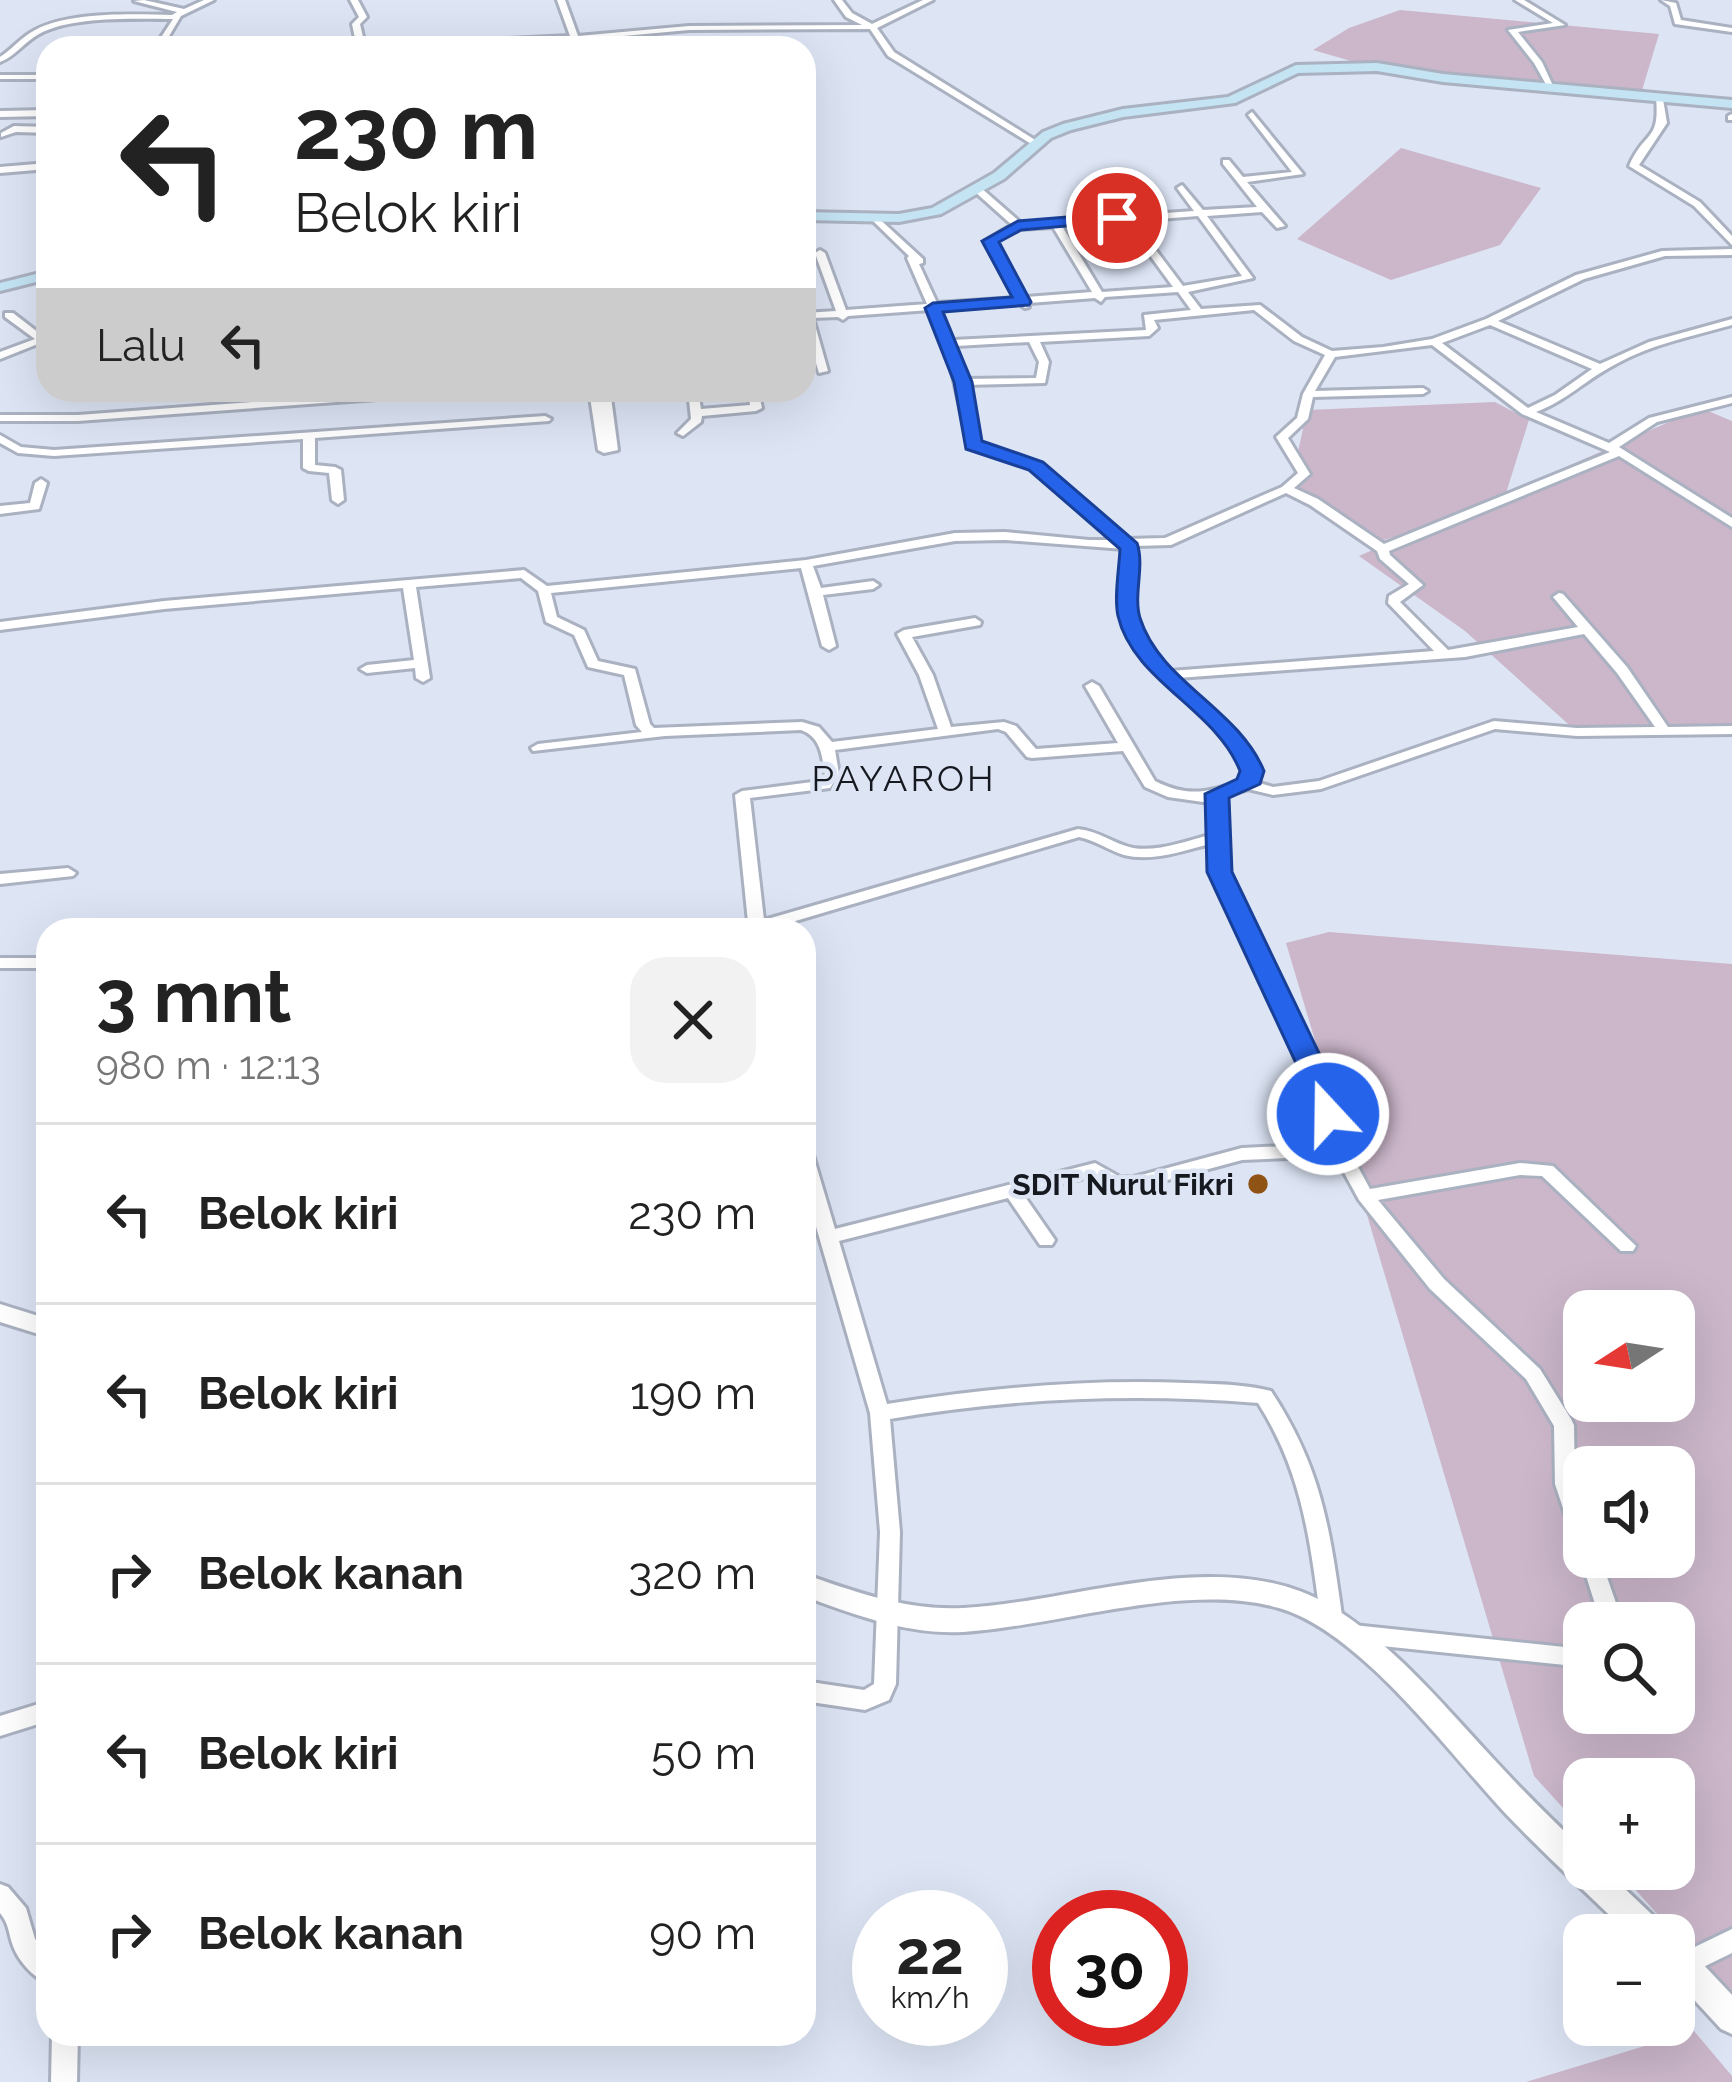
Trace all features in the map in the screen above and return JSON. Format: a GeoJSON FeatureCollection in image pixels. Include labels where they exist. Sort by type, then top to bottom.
{"type":"FeatureCollection","features":[{"type":"Feature","properties":{"kind":"main road"},"geometry":{"type":"LineString","coordinates":[[816,216],[923,214],[977,189],[1036,143],[1094,119],[1231,100],[1296,69],[1376,67],[1729,111]]}},
{"type":"Feature","properties":{"kind":"main road"},"geometry":{"type":"LineString","coordinates":[[0,287],[36,278]]}},
{"type":"Feature","properties":{"kind":"street"},"geometry":{"type":"LineString","coordinates":[[0,60],[38,32],[118,16],[139,20],[179,13],[210,0]]}},
{"type":"Feature","properties":{"kind":"street"},"geometry":{"type":"LineString","coordinates":[[354,0],[363,17],[356,24],[358,36]]}},
{"type":"Feature","properties":{"kind":"street"},"geometry":{"type":"LineString","coordinates":[[561,0],[574,36]]}},
{"type":"Feature","properties":{"kind":"street"},"geometry":{"type":"LineString","coordinates":[[838,0],[849,15],[872,27],[891,54],[1036,143]]}},
{"type":"Feature","properties":{"kind":"street"},"geometry":{"type":"LineString","coordinates":[[606,36],[689,28],[872,27],[929,0]]}},
{"type":"Feature","properties":{"kind":"street"},"geometry":{"type":"LineString","coordinates":[[1519,0],[1562,25],[1512,30],[1550,86]]}},
{"type":"Feature","properties":{"kind":"street"},"geometry":{"type":"LineString","coordinates":[[1665,0],[1673,5],[1678,22],[1732,30]]}},
{"type":"Feature","properties":{"kind":"street"},"geometry":{"type":"LineString","coordinates":[[118,16],[116,10],[140,1],[179,13]]}},
{"type":"Feature","properties":{"kind":"street"},"geometry":{"type":"LineString","coordinates":[[95,21],[98,8]]}},
{"type":"Feature","properties":{"kind":"street"},"geometry":{"type":"LineString","coordinates":[[166,36],[179,13]]}},
{"type":"Feature","properties":{"kind":"street"},"geometry":{"type":"LineString","coordinates":[[0,77],[36,77]]}},
{"type":"Feature","properties":{"kind":"street"},"geometry":{"type":"LineString","coordinates":[[1659,99],[1666,118],[1663,129],[1640,152],[1634,166],[1697,205],[1732,242]]}},
{"type":"Feature","properties":{"kind":"street"},"geometry":{"type":"LineString","coordinates":[[0,114],[36,112]]}},
{"type":"Feature","properties":{"kind":"street"},"geometry":{"type":"LineString","coordinates":[[1240,180],[1298,174],[1252,115]]}},
{"type":"Feature","properties":{"kind":"street"},"geometry":{"type":"LineString","coordinates":[[4,135],[14,129],[36,130]]}},
{"type":"Feature","properties":{"kind":"street"},"geometry":{"type":"LineString","coordinates":[[1226,162],[1280,226]]}},
{"type":"Feature","properties":{"kind":"street"},"geometry":{"type":"LineString","coordinates":[[0,170],[36,167]]}},
{"type":"Feature","properties":{"kind":"street"},"geometry":{"type":"LineString","coordinates":[[816,317],[1185,291],[1248,278],[1182,188]]}},
{"type":"Feature","properties":{"kind":"street"},"geometry":{"type":"LineString","coordinates":[[977,189],[1018,226]]}},
{"type":"Feature","properties":{"kind":"street"},"geometry":{"type":"LineString","coordinates":[[1024,303],[990,241],[1018,226],[1264,209]]}},
{"type":"Feature","properties":{"kind":"street"},"geometry":{"type":"LineString","coordinates":[[874,217],[913,257],[938,309],[963,382],[963,402],[977,449],[1036,466],[1131,550],[1129,617],[1167,675],[1216,717],[1246,756],[1252,771],[1248,784]]}},
{"type":"Feature","properties":{"kind":"street"},"geometry":{"type":"LineString","coordinates":[[1132,218],[1197,311]]}},
{"type":"Feature","properties":{"kind":"street"},"geometry":{"type":"LineString","coordinates":[[1056,224],[1100,297]]}},
{"type":"Feature","properties":{"kind":"street"},"geometry":{"type":"LineString","coordinates":[[949,340],[1034,341],[1149,333],[1153,332],[1148,317],[1256,307],[1298,339],[1330,354],[1434,342],[1580,277],[1670,253],[1732,252]]}},
{"type":"Feature","properties":{"kind":"street"},"geometry":{"type":"LineString","coordinates":[[820,253],[842,315]]}},
{"type":"Feature","properties":{"kind":"street"},"geometry":{"type":"LineString","coordinates":[[9,315],[36,335]]}},
{"type":"Feature","properties":{"kind":"street"},"geometry":{"type":"LineString","coordinates":[[26,324],[36,320]]}},
{"type":"Feature","properties":{"kind":"street"},"geometry":{"type":"LineString","coordinates":[[1490,321],[1600,368]]}},
{"type":"Feature","properties":{"kind":"street"},"geometry":{"type":"LineString","coordinates":[[1526,412],[1557,403],[1600,368],[1669,337],[1732,322]]}},
{"type":"Feature","properties":{"kind":"street"},"geometry":{"type":"LineString","coordinates":[[963,382],[1041,381],[1044,362],[1034,341]]}},
{"type":"Feature","properties":{"kind":"street"},"geometry":{"type":"LineString","coordinates":[[1434,342],[1526,412],[1615,450],[1732,523]]}},
{"type":"Feature","properties":{"kind":"street"},"geometry":{"type":"LineString","coordinates":[[0,356],[36,343]]}},
{"type":"Feature","properties":{"kind":"street"},"geometry":{"type":"LineString","coordinates":[[816,349],[823,371]]}},
{"type":"Feature","properties":{"kind":"street"},"geometry":{"type":"LineString","coordinates":[[544,590],[806,564],[956,537],[1167,542],[1286,489],[1304,474],[1282,437],[1302,418],[1307,394],[1330,354]]}},
{"type":"Feature","properties":{"kind":"street"},"geometry":{"type":"LineString","coordinates":[[1307,394],[1424,391]]}},
{"type":"Feature","properties":{"kind":"street"},"geometry":{"type":"LineString","coordinates":[[1383,549],[1615,450],[1653,420],[1732,400]]}},
{"type":"Feature","properties":{"kind":"street"},"geometry":{"type":"LineString","coordinates":[[0,405],[20,415],[250,402]]}},
{"type":"Feature","properties":{"kind":"street"},"geometry":{"type":"LineString","coordinates":[[250,402],[1,419],[0,436],[18,451],[54,453],[545,419]]}},
{"type":"Feature","properties":{"kind":"street"},"geometry":{"type":"LineString","coordinates":[[250,402],[253,439]]}},
{"type":"Feature","properties":{"kind":"street"},"geometry":{"type":"LineString","coordinates":[[596,402],[604,450],[614,448],[607,402]]}},
{"type":"Feature","properties":{"kind":"street"},"geometry":{"type":"LineString","coordinates":[[696,402],[698,413]]}},
{"type":"Feature","properties":{"kind":"street"},"geometry":{"type":"LineString","coordinates":[[683,433],[698,413],[756,408],[755,402]]}},
{"type":"Feature","properties":{"kind":"street"},"geometry":{"type":"LineString","coordinates":[[309,436],[309,468],[335,470],[338,500]]}},
{"type":"Feature","properties":{"kind":"street"},"geometry":{"type":"LineString","coordinates":[[0,510],[35,506],[41,483]]}},
{"type":"Feature","properties":{"kind":"street"},"geometry":{"type":"LineString","coordinates":[[1286,489],[1383,549]]}},
{"type":"Feature","properties":{"kind":"street"},"geometry":{"type":"LineString","coordinates":[[1383,549],[1384,556],[1418,585],[1393,598],[1394,603],[1444,655]]}},
{"type":"Feature","properties":{"kind":"street"},"geometry":{"type":"LineString","coordinates":[[806,564],[829,646]]}},
{"type":"Feature","properties":{"kind":"street"},"geometry":{"type":"LineString","coordinates":[[0,626],[164,605],[524,574],[544,590],[551,619],[579,633],[589,659],[630,672],[643,725],[660,734]]}},
{"type":"Feature","properties":{"kind":"street"},"geometry":{"type":"LineString","coordinates":[[367,669],[422,671],[410,584]]}},
{"type":"Feature","properties":{"kind":"street"},"geometry":{"type":"LineString","coordinates":[[816,592],[873,585]]}},
{"type":"Feature","properties":{"kind":"street"},"geometry":{"type":"LineString","coordinates":[[1559,598],[1622,670],[1663,730]]}},
{"type":"Feature","properties":{"kind":"street"},"geometry":{"type":"LineString","coordinates":[[946,731],[926,675],[904,634],[975,622]]}},
{"type":"Feature","properties":{"kind":"street"},"geometry":{"type":"LineString","coordinates":[[1167,675],[1444,655],[1587,629]]}},
{"type":"Feature","properties":{"kind":"street"},"geometry":{"type":"LineString","coordinates":[[1092,686],[1157,789],[1216,799],[1216,794]]}},
{"type":"Feature","properties":{"kind":"street"},"geometry":{"type":"LineString","coordinates":[[538,748],[660,734],[802,726],[814,730],[827,747],[832,774],[825,784],[742,795],[756,918]]}},
{"type":"Feature","properties":{"kind":"street"},"geometry":{"type":"LineString","coordinates":[[827,747],[1006,726],[1032,754],[1127,746]]}},
{"type":"Feature","properties":{"kind":"street"},"geometry":{"type":"LineString","coordinates":[[1216,794],[1248,784],[1273,791],[1322,785],[1390,765],[1487,726],[1576,732],[1732,730]]}},
{"type":"Feature","properties":{"kind":"street"},"geometry":{"type":"LineString","coordinates":[[1216,794],[1216,838],[1224,888],[1316,1076],[1340,1150],[1365,1196],[1436,1284],[1544,1390],[1564,1426],[1564,1446]]}},
{"type":"Feature","properties":{"kind":"street"},"geometry":{"type":"LineString","coordinates":[[791,918],[1078,833],[1096,833],[1114,846],[1140,853],[1216,838]]}},
{"type":"Feature","properties":{"kind":"street"},"geometry":{"type":"LineString","coordinates":[[0,879],[68,873]]}},
{"type":"Feature","properties":{"kind":"street"},"geometry":{"type":"LineString","coordinates":[[0,963],[36,963]]}},
{"type":"Feature","properties":{"kind":"street"},"geometry":{"type":"LineString","coordinates":[[830,1237],[1095,1169],[1116,1183],[1134,1183],[1242,1154],[1340,1150]]}},
{"type":"Feature","properties":{"kind":"street"},"geometry":{"type":"LineString","coordinates":[[1365,1196],[1532,1167],[1558,1176],[1627,1246]]}},
{"type":"Feature","properties":{"kind":"street"},"geometry":{"type":"LineString","coordinates":[[1013,1192],[1046,1240]]}},
{"type":"Feature","properties":{"kind":"street"},"geometry":{"type":"LineString","coordinates":[[816,1211],[830,1237],[880,1413],[890,1532],[885,1684],[879,1696],[865,1700],[816,1693]]}},
{"type":"Feature","properties":{"kind":"street"},"geometry":{"type":"LineString","coordinates":[[0,1312],[36,1324]]}},
{"type":"Feature","properties":{"kind":"street"},"geometry":{"type":"LineString","coordinates":[[880,1413],[1031,1394],[1213,1391],[1264,1396],[1293,1437],[1314,1500],[1342,1628]]}},
{"type":"Feature","properties":{"kind":"street"},"geometry":{"type":"LineString","coordinates":[[816,1589],[889,1614],[962,1620],[1231,1591],[1288,1598],[1342,1628],[1630,1914]]}},
{"type":"Feature","properties":{"kind":"street"},"geometry":{"type":"LineString","coordinates":[[1342,1628],[1563,1655]]}},
{"type":"Feature","properties":{"kind":"street"},"geometry":{"type":"LineString","coordinates":[[0,1726],[36,1715]]}},
{"type":"Feature","properties":{"kind":"street"},"geometry":{"type":"LineString","coordinates":[[0,1894],[18,1916],[24,1945],[36,1958]]}},
{"type":"Feature","properties":{"kind":"street"},"geometry":{"type":"LineString","coordinates":[[1695,1954],[1732,1941]]}},
{"type":"Feature","properties":{"kind":"street"},"geometry":{"type":"LineString","coordinates":[[1695,1978],[1732,2018]]}},
{"type":"Feature","properties":{"kind":"street"},"geometry":{"type":"LineString","coordinates":[[64,2082],[65,2046]]}},
{"type":"Feature","properties":{"kind":"shaded area"},"geometry":{"type":"Polygon","coordinates":[[[1400,10],[1659,34],[1640,97],[1389,72],[1313,50],[1349,28],[1400,10]]]}},
{"type":"Feature","properties":{"kind":"shaded area"},"geometry":{"type":"Polygon","coordinates":[[[1401,148],[1541,188],[1500,245],[1391,280],[1297,239],[1401,148]]]}},
{"type":"Feature","properties":{"kind":"shaded area"},"geometry":{"type":"Polygon","coordinates":[[[1495,402],[1529,420],[1506,493],[1701,408],[1732,421],[1732,729],[1577,732],[1465,631],[1359,556],[1415,531],[1380,541],[1290,489],[1307,410],[1495,402]]]}},
{"type":"Feature","properties":{"kind":"shaded area"},"geometry":{"type":"Polygon","coordinates":[[[1329,932],[1732,964],[1732,1998],[1695,1956],[1695,1914],[1657,1914],[1636,1890],[1695,1890],[1695,1758],[1563,1758],[1563,1808],[1534,1776],[1286,943],[1329,932]]]}},
{"type":"Feature","properties":{"kind":"shaded area"},"geometry":{"type":"Polygon","coordinates":[[[1695,2032],[1732,2076],[1732,2082],[1526,2082],[1645,2046],[1695,2046],[1695,2032]]]}},
{"type":"Feature","properties":{"kind":"place","name":"SDIT Nurul Fikri"},"geometry":{"type":"Point","coordinates":[1258,1184]}},
{"type":"Feature","properties":{"kind":"district","name":"PAYAROH"},"geometry":{"type":"Point","coordinates":[904,778]}},
{"type":"Feature","properties":{"kind":"route"},"geometry":{"type":"LineString","coordinates":[[1117,218],[1018,226],[993,238],[990,241],[1023,302],[933,308],[963,382],[973,445],[1036,466],[1130,548],[1128,613],[1155,664],[1216,717],[1246,756],[1252,771],[1248,784],[1216,794],[1220,872],[1316,1076],[1328,1114]]}}]}
